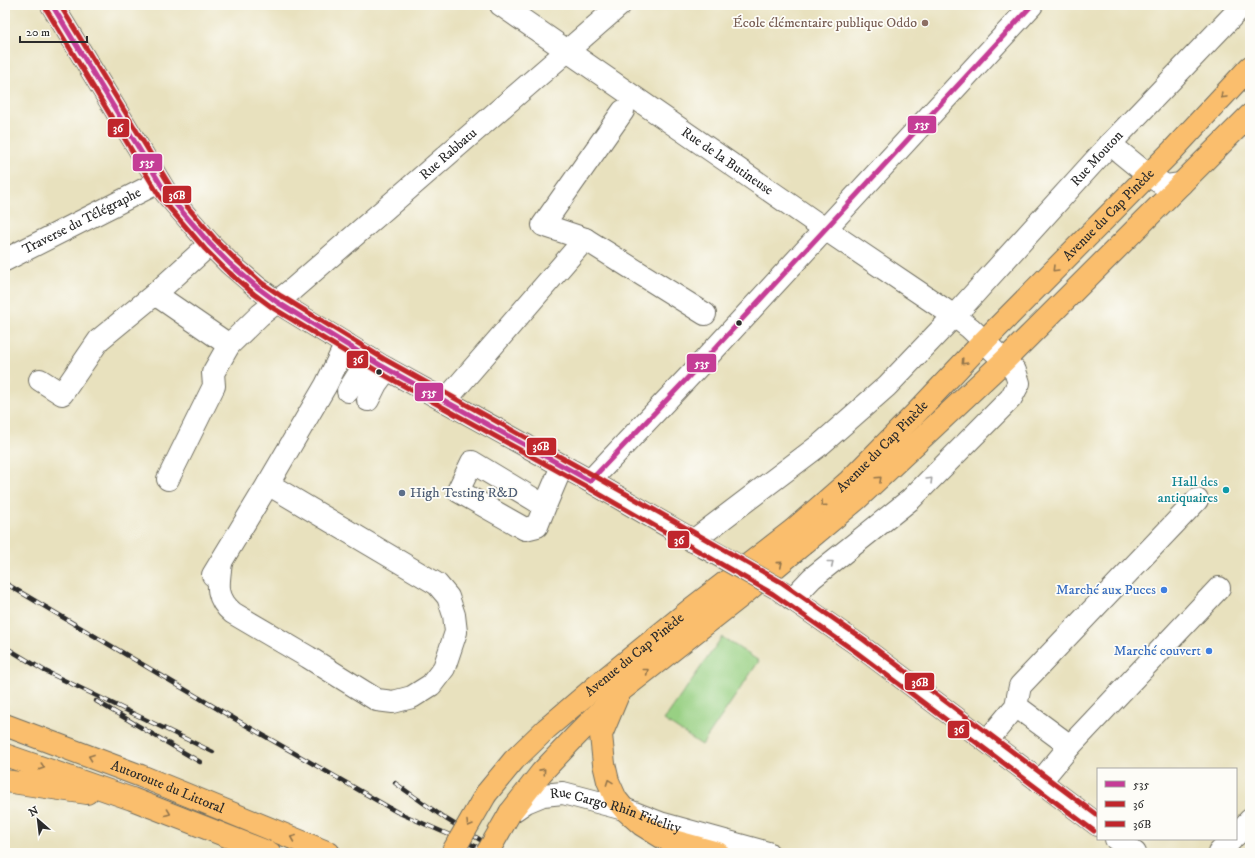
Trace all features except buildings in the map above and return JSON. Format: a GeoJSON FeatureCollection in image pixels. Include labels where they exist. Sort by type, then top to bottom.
{"type":"FeatureCollection","features":[{"type":"Feature","properties":{"kind":"main road","name":"Avenue du Cap Pinède"},"geometry":{"type":"LineString","coordinates":[[452,853],[486,794],[514,760],[589,691],[690,609],[793,530],[850,481],[984,341],[1148,175],[1250,67]]}},
{"type":"Feature","properties":{"kind":"main road","name":"Avenue du Cap Pinède"},"geometry":{"type":"LineString","coordinates":[[510,813],[541,773],[619,692],[740,597],[857,499],[1004,361],[1250,114]]}},
{"type":"Feature","properties":{"kind":"main road"},"geometry":{"type":"LineString","coordinates":[[619,692],[601,735],[604,764],[608,781],[616,799],[624,809],[642,825],[663,838],[718,853]]}},
{"type":"Feature","properties":{"kind":"main road","name":"Autoroute du Littoral"},"geometry":{"type":"LineString","coordinates":[[5,725],[141,776],[329,853]]}},
{"type":"Feature","properties":{"kind":"main road","name":"Autoroute du Littoral"},"geometry":{"type":"LineString","coordinates":[[5,755],[132,799],[270,853]]}},
{"type":"Feature","properties":{"kind":"main road"},"geometry":{"type":"LineString","coordinates":[[5,781],[132,799]]}},
{"type":"Feature","properties":{"kind":"main road","name":"Rue Cargo Rhin Fidelity"},"geometry":{"type":"LineString","coordinates":[[488,853],[510,813]]}},
{"type":"Feature","properties":{"kind":"street"},"geometry":{"type":"LineString","coordinates":[[52,5],[166,193],[210,244],[230,264],[258,288],[277,302],[378,363],[590,481],[784,594],[860,646],[1097,824]]}},
{"type":"Feature","properties":{"kind":"street","name":"Rue de la Butineuse"},"geometry":{"type":"LineString","coordinates":[[501,5],[825,229],[954,316],[970,328],[1015,371],[1019,383],[1011,398],[911,499],[812,578],[784,594]]}},
{"type":"Feature","properties":{"kind":"street","name":"Rue Rabbatu"},"geometry":{"type":"LineString","coordinates":[[168,479],[214,386],[213,373],[229,345],[260,315],[277,302],[620,5]]}},
{"type":"Feature","properties":{"kind":"street"},"geometry":{"type":"LineString","coordinates":[[590,481],[697,368],[1032,5]]}},
{"type":"Feature","properties":{"kind":"street","name":"Rue Mouton"},"geometry":{"type":"LineString","coordinates":[[700,544],[887,386],[954,316],[1110,144],[1244,5]]}},
{"type":"Feature","properties":{"kind":"street"},"geometry":{"type":"LineString","coordinates":[[623,111],[543,225],[585,239],[705,314]]}},
{"type":"Feature","properties":{"kind":"street"},"geometry":{"type":"LineString","coordinates":[[1110,144],[1148,175],[1166,186],[1180,184]]}},
{"type":"Feature","properties":{"kind":"street","name":"Traverse du Télégraphe"},"geometry":{"type":"LineString","coordinates":[[5,260],[160,182]]}},
{"type":"Feature","properties":{"kind":"street"},"geometry":{"type":"LineString","coordinates":[[445,401],[585,239]]}},
{"type":"Feature","properties":{"kind":"street"},"geometry":{"type":"LineString","coordinates":[[40,380],[62,394],[99,340],[155,294],[210,244]]}},
{"type":"Feature","properties":{"kind":"street"},"geometry":{"type":"LineString","coordinates":[[155,294],[229,345]]}},
{"type":"Feature","properties":{"kind":"street"},"geometry":{"type":"LineString","coordinates":[[208,583],[326,385],[346,344]]}},
{"type":"Feature","properties":{"kind":"street"},"geometry":{"type":"LineString","coordinates":[[348,391],[378,363]]}},
{"type":"Feature","properties":{"kind":"street"},"geometry":{"type":"LineString","coordinates":[[368,400],[376,384],[378,363]]}},
{"type":"Feature","properties":{"kind":"street"},"geometry":{"type":"LineString","coordinates":[[545,506],[562,466]]}},
{"type":"Feature","properties":{"kind":"street"},"geometry":{"type":"LineString","coordinates":[[221,563],[218,578],[220,595],[224,605],[233,613],[377,700],[393,702],[412,697],[431,684],[444,668],[456,632],[454,615],[448,597],[437,584],[268,484]]}},
{"type":"Feature","properties":{"kind":"street"},"geometry":{"type":"LineString","coordinates":[[987,741],[1016,706],[1020,686],[1197,500]]}},
{"type":"Feature","properties":{"kind":"street"},"geometry":{"type":"LineString","coordinates":[[1040,782],[1070,746],[1219,588]]}},
{"type":"Feature","properties":{"kind":"street"},"geometry":{"type":"LineString","coordinates":[[1016,706],[1070,746]]}},
{"type":"Feature","properties":{"kind":"street","name":"Rue Cargo Rhin Fidelity"},"geometry":{"type":"LineString","coordinates":[[510,813],[526,802],[543,795],[562,793],[624,809],[660,823],[768,853]]}},
{"type":"Feature","properties":{"kind":"street"},"geometry":{"type":"LineString","coordinates":[[1237,834],[1250,820]]}},
{"type":"Feature","properties":{"kind":"street"},"geometry":{"type":"LineString","coordinates":[[1219,853],[1231,840]]}},
{"type":"Feature","properties":{"kind":"green space"},"geometry":{"type":"Polygon","coordinates":[[[722,637],[759,661],[702,745],[664,720],[722,637]]]}},
{"type":"Feature","properties":{"kind":"railway"},"geometry":{"type":"LineString","coordinates":[[5,583],[228,715],[397,812],[491,853]]}},
{"type":"Feature","properties":{"kind":"railway"},"geometry":{"type":"LineString","coordinates":[[5,647],[45,671],[213,752]]}},
{"type":"Feature","properties":{"kind":"railway"},"geometry":{"type":"LineString","coordinates":[[96,701],[200,762]]}},
{"type":"Feature","properties":{"kind":"railway"},"geometry":{"type":"LineString","coordinates":[[395,783],[446,819],[502,853]]}},
{"type":"Feature","properties":{"kind":"transit line","name":"535"},"geometry":{"type":"LineString","coordinates":[[52,5],[166,193],[210,244],[230,264],[277,302],[380,365],[590,481]]}},
{"type":"Feature","properties":{"kind":"transit line","name":"36B"},"geometry":{"type":"LineString","coordinates":[[60,5],[172,189],[215,239],[262,283],[384,359],[593,475],[781,582],[864,640],[1097,815]]}},
{"type":"Feature","properties":{"kind":"transit line","name":"535"},"geometry":{"type":"LineString","coordinates":[[590,481],[697,368],[1032,5]]}},
{"type":"Feature","properties":{"kind":"transit line","name":"36"},"geometry":{"type":"LineString","coordinates":[[46,9],[160,197],[205,249],[225,269],[254,294],[273,308],[377,371],[587,487],[773,594],[856,652],[1094,831]]}},
{"type":"Feature","properties":{"kind":"place","name":"École élémentaire publique Oddo"},"geometry":{"type":"Point","coordinates":[925,23]}},
{"type":"Feature","properties":{"kind":"place","name":"Hall des antiquaires"},"geometry":{"type":"Point","coordinates":[1226,490]}},
{"type":"Feature","properties":{"kind":"place","name":"High Testing R&D"},"geometry":{"type":"Point","coordinates":[402,493]}},
{"type":"Feature","properties":{"kind":"place","name":"Marché aux Puces"},"geometry":{"type":"Point","coordinates":[1164,590]}},
{"type":"Feature","properties":{"kind":"place","name":"Marché couvert"},"geometry":{"type":"Point","coordinates":[1209,651]}}]}
